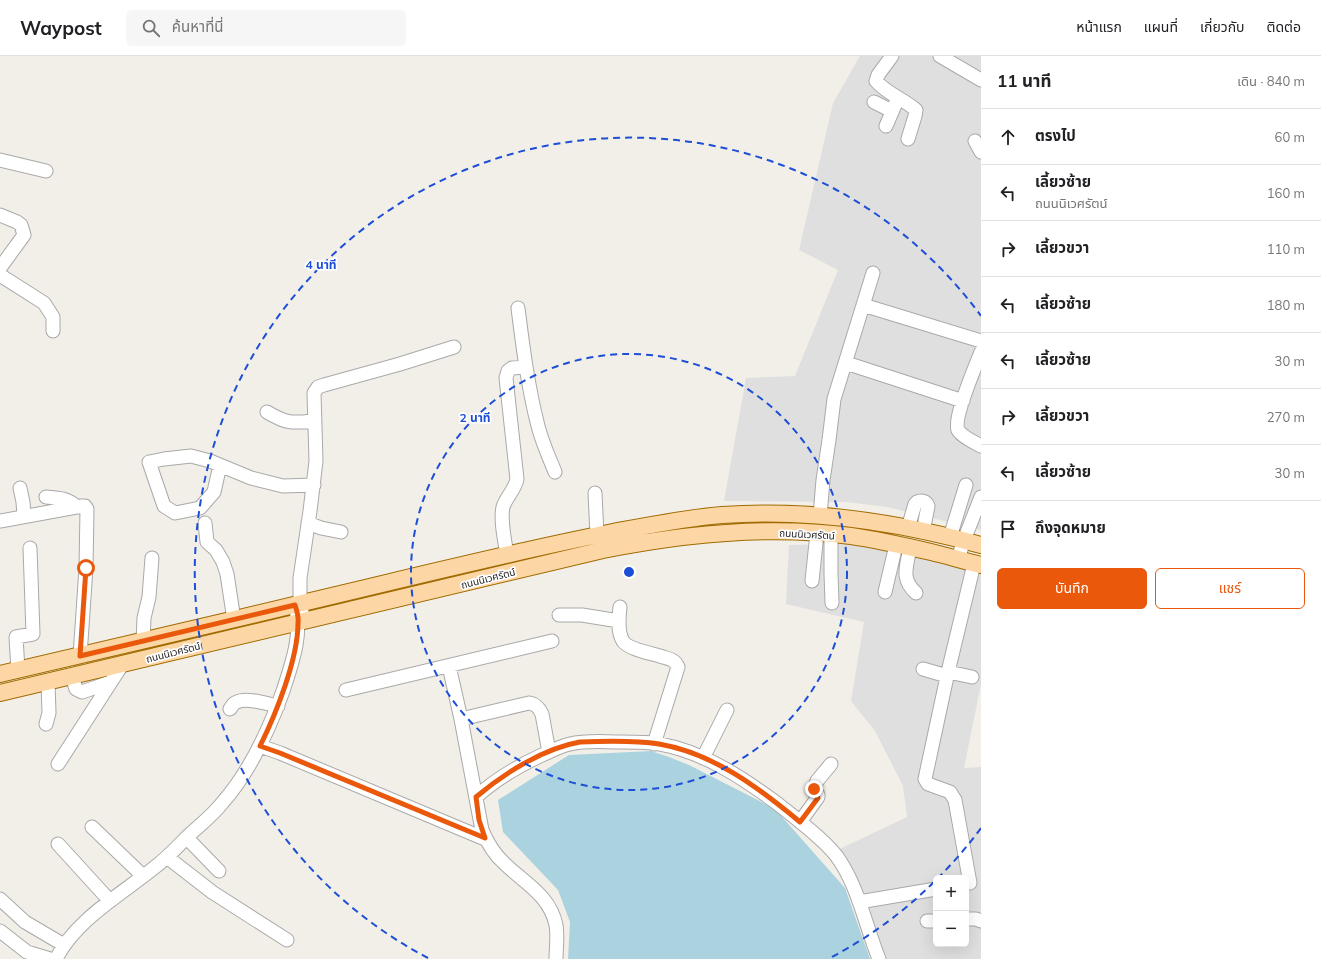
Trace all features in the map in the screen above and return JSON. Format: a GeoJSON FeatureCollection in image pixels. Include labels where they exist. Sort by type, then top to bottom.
{"type":"FeatureCollection","features":[{"type":"Feature","properties":{"kind":"main road","name":"ถนนนิเวศรัตน์"},"geometry":{"type":"LineString","coordinates":[[0,674],[507,555],[669,521],[704,517],[761,514],[820,516],[857,520],[915,530],[981,545]]}},
{"type":"Feature","properties":{"kind":"main road","name":"ถนนนิเวศรัตน์"},"geometry":{"type":"LineString","coordinates":[[0,693],[644,542],[716,534],[753,532],[824,534],[850,536],[903,546],[977,565]]}},
{"type":"Feature","properties":{"kind":"street"},"geometry":{"type":"LineString","coordinates":[[892,56],[878,75],[876,81],[885,90],[913,108],[916,112],[908,139]]}},
{"type":"Feature","properties":{"kind":"street"},"geometry":{"type":"LineString","coordinates":[[940,56],[953,59],[981,80]]}},
{"type":"Feature","properties":{"kind":"street"},"geometry":{"type":"LineString","coordinates":[[886,126],[898,98]]}},
{"type":"Feature","properties":{"kind":"street"},"geometry":{"type":"LineString","coordinates":[[874,102],[892,111]]}},
{"type":"Feature","properties":{"kind":"street"},"geometry":{"type":"LineString","coordinates":[[0,160],[46,171]]}},
{"type":"Feature","properties":{"kind":"street"},"geometry":{"type":"LineString","coordinates":[[0,215],[21,225],[24,235],[0,268]]}},
{"type":"Feature","properties":{"kind":"street"},"geometry":{"type":"LineString","coordinates":[[820,516],[823,480],[834,399],[873,273]]}},
{"type":"Feature","properties":{"kind":"street"},"geometry":{"type":"LineString","coordinates":[[0,275],[44,303],[53,318],[53,331]]}},
{"type":"Feature","properties":{"kind":"street"},"geometry":{"type":"LineString","coordinates":[[863,305],[981,341]]}},
{"type":"Feature","properties":{"kind":"street"},"geometry":{"type":"LineString","coordinates":[[518,308],[525,367],[538,428],[555,472]]}},
{"type":"Feature","properties":{"kind":"street"},"geometry":{"type":"LineString","coordinates":[[56,959],[64,945],[82,924],[167,857],[223,803],[246,771],[269,729],[294,658],[301,623],[298,605],[300,578],[314,485],[316,461],[314,393],[318,387],[454,347]]}},
{"type":"Feature","properties":{"kind":"street"},"geometry":{"type":"LineString","coordinates":[[981,352],[963,401],[957,424],[958,430],[963,435],[981,446]]}},
{"type":"Feature","properties":{"kind":"street"},"geometry":{"type":"LineString","coordinates":[[846,363],[963,401]]}},
{"type":"Feature","properties":{"kind":"street"},"geometry":{"type":"LineString","coordinates":[[507,555],[503,527],[503,509],[506,500],[516,484],[517,479],[506,378],[508,371],[512,368],[525,367]]}},
{"type":"Feature","properties":{"kind":"street"},"geometry":{"type":"LineString","coordinates":[[267,412],[291,423],[314,421]]}},
{"type":"Feature","properties":{"kind":"street"},"geometry":{"type":"LineString","coordinates":[[220,465],[214,492],[200,508],[175,513],[164,506],[149,462],[191,456],[220,465],[251,478],[283,486],[314,485]]}},
{"type":"Feature","properties":{"kind":"street"},"geometry":{"type":"LineString","coordinates":[[958,559],[957,539],[966,485]]}},
{"type":"Feature","properties":{"kind":"street"},"geometry":{"type":"LineString","coordinates":[[20,488],[24,516]]}},
{"type":"Feature","properties":{"kind":"street"},"geometry":{"type":"LineString","coordinates":[[595,493],[597,535]]}},
{"type":"Feature","properties":{"kind":"street"},"geometry":{"type":"LineString","coordinates":[[46,497],[64,499],[70,501],[77,507]]}},
{"type":"Feature","properties":{"kind":"street"},"geometry":{"type":"LineString","coordinates":[[957,539],[981,497]]}},
{"type":"Feature","properties":{"kind":"street"},"geometry":{"type":"LineString","coordinates":[[0,520],[77,507],[85,506],[87,509],[86,568],[80,656]]}},
{"type":"Feature","properties":{"kind":"street"},"geometry":{"type":"LineString","coordinates":[[205,523],[207,542],[216,550],[223,562],[227,574],[234,620]]}},
{"type":"Feature","properties":{"kind":"street"},"geometry":{"type":"LineString","coordinates":[[308,523],[321,528],[341,532]]}},
{"type":"Feature","properties":{"kind":"street"},"geometry":{"type":"LineString","coordinates":[[812,581],[824,534]]}},
{"type":"Feature","properties":{"kind":"street"},"geometry":{"type":"LineString","coordinates":[[824,534],[831,573],[832,604]]}},
{"type":"Feature","properties":{"kind":"street"},"geometry":{"type":"LineString","coordinates":[[885,592],[903,546]]}},
{"type":"Feature","properties":{"kind":"street"},"geometry":{"type":"LineString","coordinates":[[903,546],[906,577],[908,584],[916,593]]}},
{"type":"Feature","properties":{"kind":"street"},"geometry":{"type":"LineString","coordinates":[[18,670],[16,637],[33,634],[30,548]]}},
{"type":"Feature","properties":{"kind":"street"},"geometry":{"type":"LineString","coordinates":[[143,641],[144,618],[149,597],[152,558]]}},
{"type":"Feature","properties":{"kind":"street"},"geometry":{"type":"LineString","coordinates":[[972,882],[955,800],[950,792],[928,784],[925,779],[948,674],[977,565]]}},
{"type":"Feature","properties":{"kind":"street"},"geometry":{"type":"LineString","coordinates":[[620,607],[619,621],[624,644],[674,661],[678,667],[654,744]]}},
{"type":"Feature","properties":{"kind":"street"},"geometry":{"type":"LineString","coordinates":[[559,615],[582,615],[619,621]]}},
{"type":"Feature","properties":{"kind":"street"},"geometry":{"type":"LineString","coordinates":[[346,690],[552,641]]}},
{"type":"Feature","properties":{"kind":"street"},"geometry":{"type":"LineString","coordinates":[[58,764],[122,664]]}},
{"type":"Feature","properties":{"kind":"street"},"geometry":{"type":"LineString","coordinates":[[449,666],[461,719],[479,820],[485,838],[503,863],[534,888],[550,910],[556,925],[556,959]]}},
{"type":"Feature","properties":{"kind":"street"},"geometry":{"type":"LineString","coordinates":[[923,669],[972,677]]}},
{"type":"Feature","properties":{"kind":"street"},"geometry":{"type":"LineString","coordinates":[[72,676],[76,689],[82,692],[111,682]]}},
{"type":"Feature","properties":{"kind":"street"},"geometry":{"type":"LineString","coordinates":[[46,724],[49,707],[48,682]]}},
{"type":"Feature","properties":{"kind":"street"},"geometry":{"type":"LineString","coordinates":[[230,709],[238,701],[253,701],[278,706]]}},
{"type":"Feature","properties":{"kind":"street"},"geometry":{"type":"LineString","coordinates":[[461,719],[529,703],[534,704],[542,714],[549,752]]}},
{"type":"Feature","properties":{"kind":"street"},"geometry":{"type":"LineString","coordinates":[[703,758],[727,710]]}},
{"type":"Feature","properties":{"kind":"street"},"geometry":{"type":"LineString","coordinates":[[476,797],[500,778],[518,767],[549,752],[569,744],[580,742],[654,744],[670,746],[703,758],[722,766],[756,787],[821,840],[840,860],[859,902],[879,959]]}},
{"type":"Feature","properties":{"kind":"street"},"geometry":{"type":"LineString","coordinates":[[260,746],[485,838]]}},
{"type":"Feature","properties":{"kind":"street"},"geometry":{"type":"LineString","coordinates":[[800,822],[818,798],[814,789],[817,781],[831,764]]}},
{"type":"Feature","properties":{"kind":"street"},"geometry":{"type":"LineString","coordinates":[[92,827],[143,876]]}},
{"type":"Feature","properties":{"kind":"street"},"geometry":{"type":"LineString","coordinates":[[187,838],[220,871]]}},
{"type":"Feature","properties":{"kind":"street"},"geometry":{"type":"LineString","coordinates":[[58,844],[110,901]]}},
{"type":"Feature","properties":{"kind":"street"},"geometry":{"type":"LineString","coordinates":[[167,857],[212,892],[287,940]]}},
{"type":"Feature","properties":{"kind":"street"},"geometry":{"type":"LineString","coordinates":[[859,902],[933,890]]}},
{"type":"Feature","properties":{"kind":"street"},"geometry":{"type":"LineString","coordinates":[[0,899],[25,922],[64,945]]}},
{"type":"Feature","properties":{"kind":"street"},"geometry":{"type":"LineString","coordinates":[[969,919],[981,921]]}},
{"type":"Feature","properties":{"kind":"street"},"geometry":{"type":"LineString","coordinates":[[0,931],[27,952],[50,959]]}},
{"type":"Feature","properties":{"kind":"shaded area"},"geometry":{"type":"Polygon","coordinates":[[[860,56],[981,56],[981,530],[887,507],[846,502],[724,501],[746,378],[795,376],[838,270],[799,250],[833,103],[860,56]]]}},
{"type":"Feature","properties":{"kind":"shaded area"},"geometry":{"type":"Polygon","coordinates":[[[854,544],[926,558],[981,573],[981,684],[964,768],[981,767],[981,959],[871,959],[846,882],[827,855],[907,817],[903,786],[875,731],[851,701],[864,622],[786,604],[789,545],[854,544]]]}},
{"type":"Feature","properties":{"kind":"water"},"geometry":{"type":"Polygon","coordinates":[[[651,751],[689,765],[775,809],[845,888],[870,959],[568,959],[570,922],[558,890],[503,832],[498,800],[569,755],[651,751]]]}},
{"type":"Feature","properties":{"kind":"route"},"geometry":{"type":"LineString","coordinates":[[86,568],[80,656],[295,605],[298,623],[294,658],[278,706],[269,729],[260,746],[485,838],[479,820],[476,797],[487,787],[518,767],[549,752],[569,744],[580,742],[658,744],[670,746],[696,755],[722,766],[756,787],[800,822],[818,798],[818,795],[814,789]]}}]}
